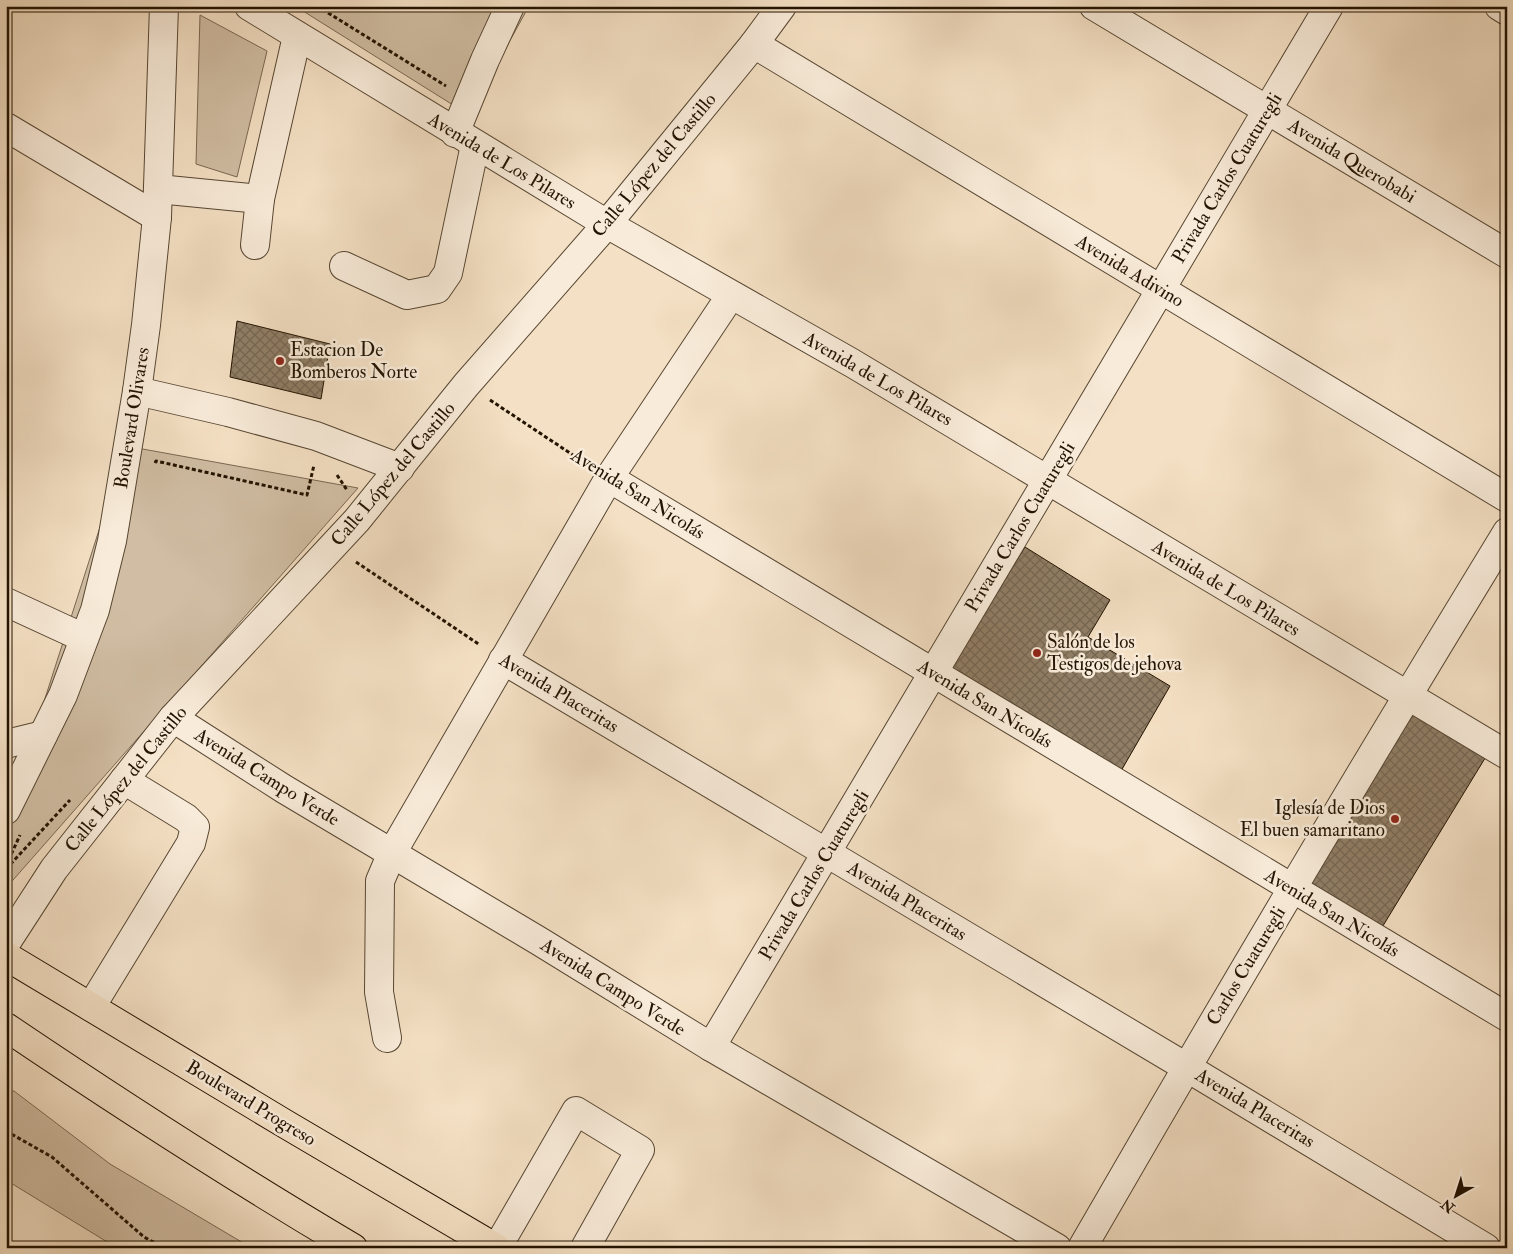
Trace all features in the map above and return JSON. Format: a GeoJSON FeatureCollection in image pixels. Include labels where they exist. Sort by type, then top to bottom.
{"type":"FeatureCollection","features":[{"type":"Feature","properties":{"kind":"main road","name":"Boulevard Progreso"},"geometry":{"type":"LineString","coordinates":[[6,956],[496,1248]]}},
{"type":"Feature","properties":{"kind":"main road"},"geometry":{"type":"LineString","coordinates":[[6,1027],[241,1181],[353,1248]]}},
{"type":"Feature","properties":{"kind":"street","name":"Boulevard Olivares"},"geometry":{"type":"LineString","coordinates":[[14,820],[43,736],[63,695],[95,610],[112,542],[146,325],[158,189],[164,6]]}},
{"type":"Feature","properties":{"kind":"street","name":"Avenida de Los Pilares"},"geometry":{"type":"LineString","coordinates":[[249,6],[607,224],[852,362],[1507,755]]}},
{"type":"Feature","properties":{"kind":"street"},"geometry":{"type":"LineString","coordinates":[[344,266],[407,294],[436,289],[448,273],[465,139],[485,60],[510,6]]}},
{"type":"Feature","properties":{"kind":"street","name":"Calle López del Castillo"},"geometry":{"type":"LineString","coordinates":[[6,944],[54,870],[173,718],[332,547],[400,468],[466,385],[607,224],[754,44],[782,6]]}},
{"type":"Feature","properties":{"kind":"street","name":"Avenida Querobabi"},"geometry":{"type":"LineString","coordinates":[[1094,6],[1507,254]]}},
{"type":"Feature","properties":{"kind":"street","name":"Privada Carlos Cuaturegli"},"geometry":{"type":"LineString","coordinates":[[711,1047],[1329,6]]}},
{"type":"Feature","properties":{"kind":"street"},"geometry":{"type":"LineString","coordinates":[[1499,6],[1507,11]]}},
{"type":"Feature","properties":{"kind":"street"},"geometry":{"type":"LineString","coordinates":[[255,245],[260,199],[297,36]]}},
{"type":"Feature","properties":{"kind":"street","name":"Avenida Adivino"},"geometry":{"type":"LineString","coordinates":[[754,44],[1507,498]]}},
{"type":"Feature","properties":{"kind":"street"},"geometry":{"type":"LineString","coordinates":[[6,126],[156,217]]}},
{"type":"Feature","properties":{"kind":"street"},"geometry":{"type":"LineString","coordinates":[[158,189],[260,199]]}},
{"type":"Feature","properties":{"kind":"street"},"geometry":{"type":"LineString","coordinates":[[387,1038],[379,992],[380,881],[392,853],[610,478],[731,295]]}},
{"type":"Feature","properties":{"kind":"street"},"geometry":{"type":"LineString","coordinates":[[137,391],[228,412],[316,436],[400,468]]}},
{"type":"Feature","properties":{"kind":"street","name":"Avenida San Nicolás"},"geometry":{"type":"LineString","coordinates":[[610,478],[1507,1017]]}},
{"type":"Feature","properties":{"kind":"street","name":"Carlos Cuaturegli"},"geometry":{"type":"LineString","coordinates":[[1082,1248],[1186,1067],[1507,532]]}},
{"type":"Feature","properties":{"kind":"street"},"geometry":{"type":"LineString","coordinates":[[6,602],[84,638]]}},
{"type":"Feature","properties":{"kind":"street","name":"Avenida Placeritas"},"geometry":{"type":"LineString","coordinates":[[503,660],[1486,1248]]}},
{"type":"Feature","properties":{"kind":"street","name":"Avenida Campo Verde"},"geometry":{"type":"LineString","coordinates":[[173,718],[284,789],[711,1047],[1057,1248]]}},
{"type":"Feature","properties":{"kind":"street"},"geometry":{"type":"LineString","coordinates":[[6,744],[43,736]]}},
{"type":"Feature","properties":{"kind":"street"},"geometry":{"type":"LineString","coordinates":[[91,1007],[192,843],[195,827],[186,818],[124,780]]}},
{"type":"Feature","properties":{"kind":"street"},"geometry":{"type":"LineString","coordinates":[[496,1248],[576,1111],[640,1150],[585,1248]]}},
{"type":"Feature","properties":{"kind":"path"},"geometry":{"type":"LineString","coordinates":[[317,6],[448,87]]}},
{"type":"Feature","properties":{"kind":"path","name":"Avenida San Nicolás"},"geometry":{"type":"LineString","coordinates":[[466,385],[610,478]]}},
{"type":"Feature","properties":{"kind":"path"},"geometry":{"type":"LineString","coordinates":[[153,471],[156,461],[307,494],[314,464],[323,466]]}},
{"type":"Feature","properties":{"kind":"path"},"geometry":{"type":"LineString","coordinates":[[336,475],[351,496]]}},
{"type":"Feature","properties":{"kind":"path","name":"Avenida Placeritas"},"geometry":{"type":"LineString","coordinates":[[332,547],[503,660]]}},
{"type":"Feature","properties":{"kind":"path"},"geometry":{"type":"LineString","coordinates":[[6,866],[14,820]]}},
{"type":"Feature","properties":{"kind":"path"},"geometry":{"type":"LineString","coordinates":[[6,1131],[52,1157],[144,1237],[164,1248]]}},
{"type":"Feature","properties":{"kind":"shaded area"},"geometry":{"type":"Polygon","coordinates":[[[295,6],[529,6],[469,115],[295,6]]]}},
{"type":"Feature","properties":{"kind":"shaded area"},"geometry":{"type":"Polygon","coordinates":[[[200,15],[267,51],[237,177],[196,164],[200,15]]]}},
{"type":"Feature","properties":{"kind":"shaded area"},"geometry":{"type":"Polygon","coordinates":[[[126,446],[358,488],[6,888],[6,820],[126,446]]]}},
{"type":"Feature","properties":{"kind":"shaded area"},"geometry":{"type":"Polygon","coordinates":[[[14,1091],[110,1164],[245,1244],[280,1248],[117,1248],[6,1180],[6,1092],[14,1091]]]}},
{"type":"Feature","properties":{"kind":"building","name":"Estacion De Bomberos Norte"},"geometry":{"type":"Polygon","coordinates":[[[237,321],[330,344],[321,399],[230,377],[237,321]]]}},
{"type":"Feature","properties":{"kind":"building","name":"Salón de los Testigos de jehova"},"geometry":{"type":"Polygon","coordinates":[[[1025,547],[1110,600],[1088,637],[1170,686],[1121,771],[950,668],[1025,547]]]}},
{"type":"Feature","properties":{"kind":"building","name":"Iglesía de Dios El buen samaritano"},"geometry":{"type":"Polygon","coordinates":[[[1412,703],[1490,750],[1378,934],[1301,888],[1412,703]]]}},
{"type":"Feature","properties":{"kind":"place","name":"Estacion De Bomberos Norte"},"geometry":{"type":"Point","coordinates":[280,361]}},
{"type":"Feature","properties":{"kind":"place","name":"Salón de los Testigos de jehova"},"geometry":{"type":"Point","coordinates":[1037,653]}},
{"type":"Feature","properties":{"kind":"place","name":"Iglesía de Dios El buen samaritano"},"geometry":{"type":"Point","coordinates":[1395,819]}}]}
